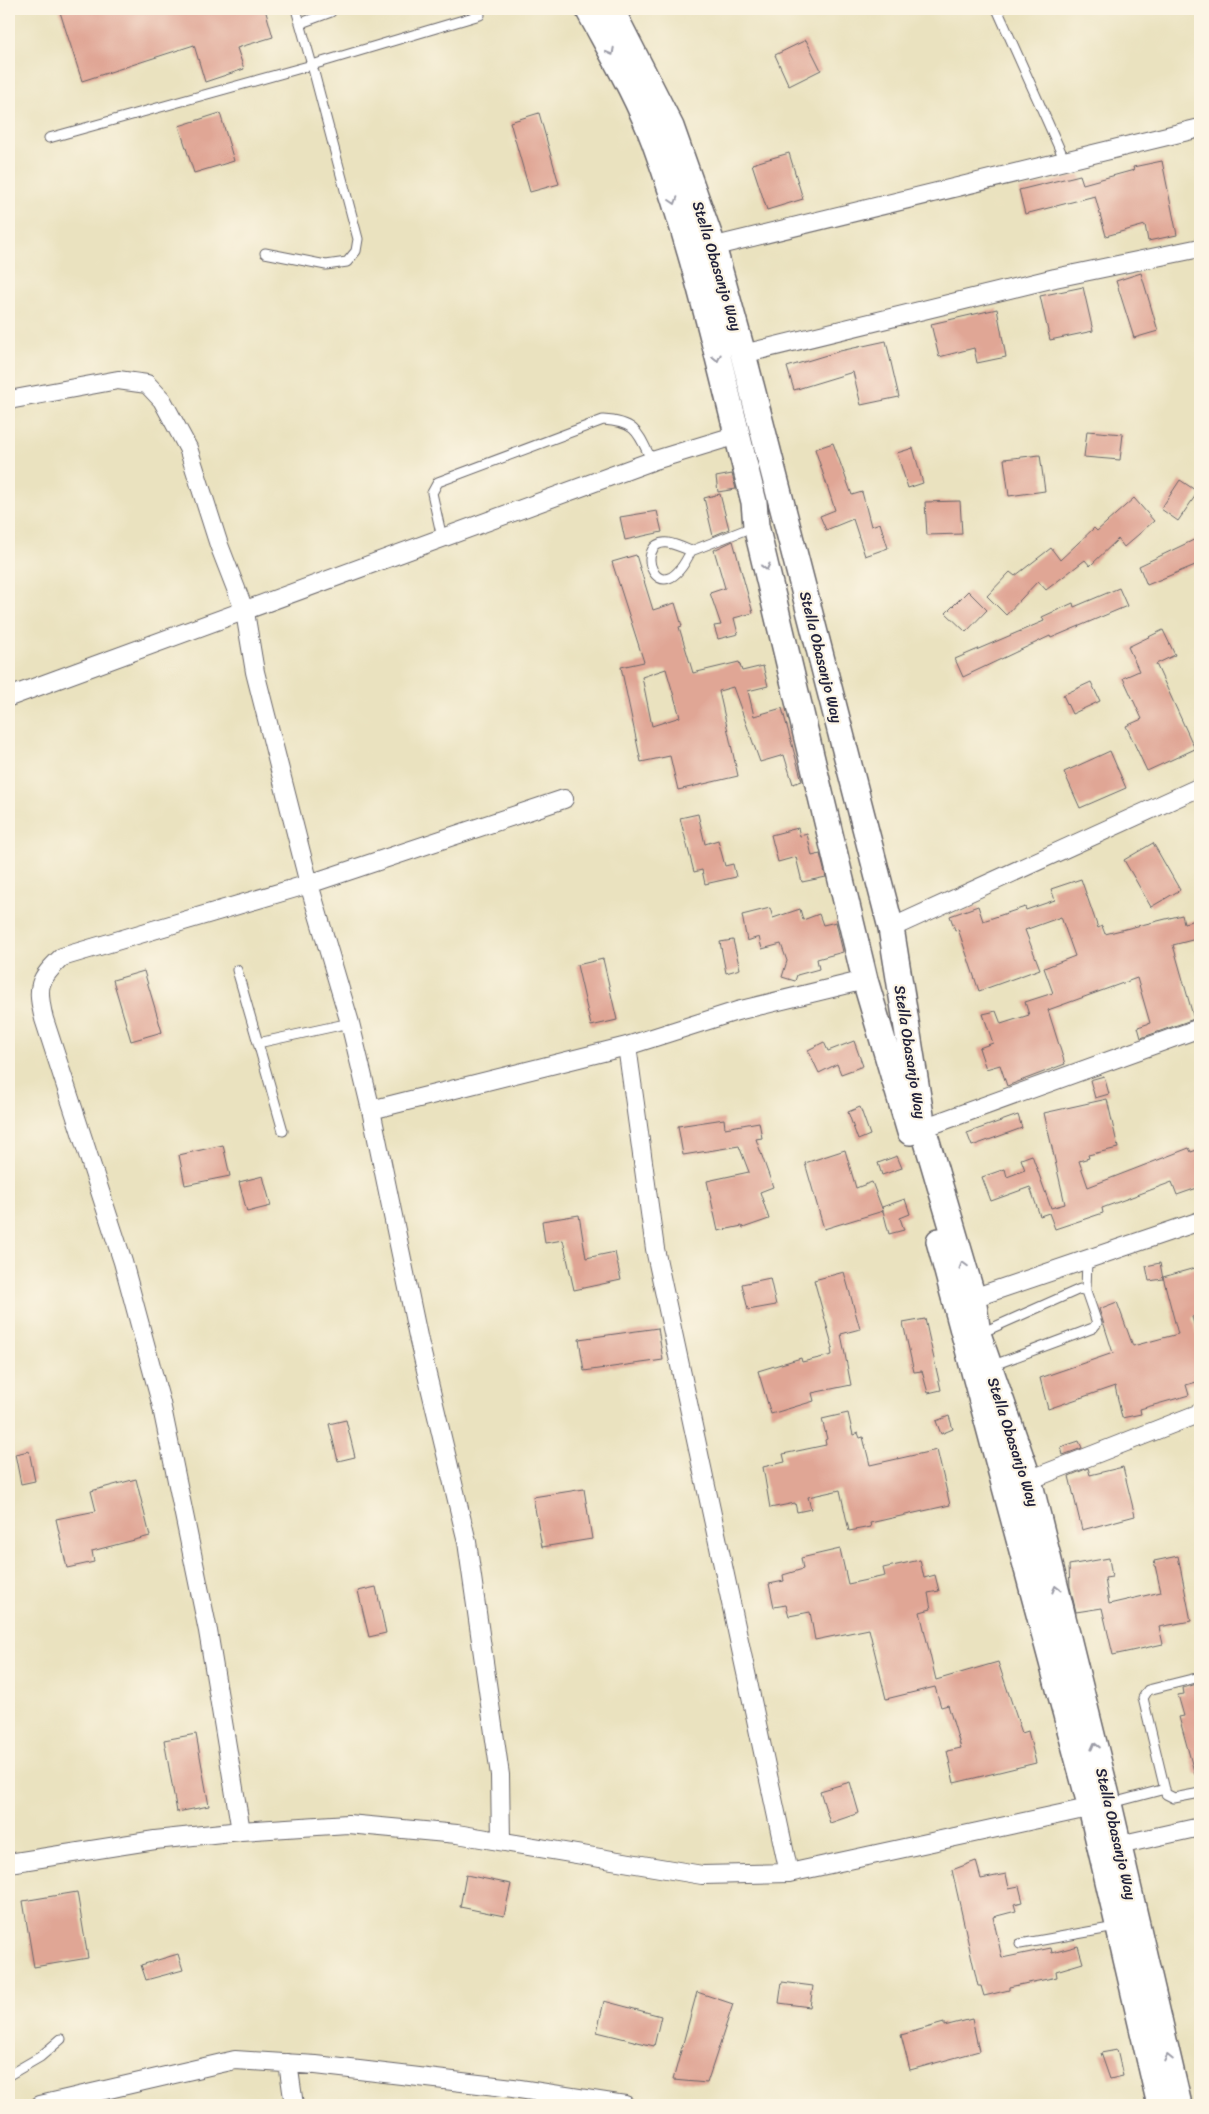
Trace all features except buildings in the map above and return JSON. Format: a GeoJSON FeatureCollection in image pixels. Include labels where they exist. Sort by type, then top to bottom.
{"type":"FeatureCollection","features":[{"type":"Feature","properties":{"kind":"street"},"geometry":{"type":"LineString","coordinates":[[588,9],[635,99],[702,249],[737,435],[754,502],[756,526],[865,980],[909,1130],[980,1351],[1100,1806],[1119,1927],[1160,2105]]}},
{"type":"Feature","properties":{"kind":"street","name":"Stella Obasanjo Way"},"geometry":{"type":"LineString","coordinates":[[611,9],[671,127],[702,249],[743,354],[891,928],[923,1128],[973,1298],[980,1351],[1029,1480],[1100,1806],[1119,1845],[1179,2105]]}},
{"type":"Feature","properties":{"kind":"street"},"geometry":{"type":"LineString","coordinates":[[702,249],[1200,128]]}},
{"type":"Feature","properties":{"kind":"street"},"geometry":{"type":"LineString","coordinates":[[743,354],[1055,278],[1200,248]]}},
{"type":"Feature","properties":{"kind":"street"},"geometry":{"type":"LineString","coordinates":[[9,400],[118,380],[147,384],[162,400],[188,448],[219,545],[245,612],[255,672],[309,884],[350,1023],[371,1110],[419,1342],[467,1542],[500,1775],[501,1841]]}},
{"type":"Feature","properties":{"kind":"street"},"geometry":{"type":"LineString","coordinates":[[9,697],[245,612],[652,461],[737,435]]}},
{"type":"Feature","properties":{"kind":"street"},"geometry":{"type":"LineString","coordinates":[[891,928],[1200,787]]}},
{"type":"Feature","properties":{"kind":"street"},"geometry":{"type":"LineString","coordinates":[[241,1831],[208,1631],[161,1403],[123,1262],[39,998],[43,976],[62,957],[309,884],[564,799]]}},
{"type":"Feature","properties":{"kind":"street"},"geometry":{"type":"LineString","coordinates":[[371,1110],[627,1046],[737,1011],[865,980]]}},
{"type":"Feature","properties":{"kind":"street"},"geometry":{"type":"LineString","coordinates":[[923,1128],[1200,1028]]}},
{"type":"Feature","properties":{"kind":"street"},"geometry":{"type":"LineString","coordinates":[[627,1046],[655,1249],[789,1873]]}},
{"type":"Feature","properties":{"kind":"street"},"geometry":{"type":"LineString","coordinates":[[973,1298],[1200,1221]]}},
{"type":"Feature","properties":{"kind":"street"},"geometry":{"type":"LineString","coordinates":[[1029,1480],[1200,1413]]}},
{"type":"Feature","properties":{"kind":"street"},"geometry":{"type":"LineString","coordinates":[[9,1863],[156,1840],[241,1831],[348,1824],[457,1834],[702,1875],[789,1873],[1100,1806]]}},
{"type":"Feature","properties":{"kind":"street"},"geometry":{"type":"LineString","coordinates":[[1119,1845],[1200,1827]]}},
{"type":"Feature","properties":{"kind":"street"},"geometry":{"type":"LineString","coordinates":[[40,2105],[235,2060],[288,2063],[512,2088],[625,2105]]}},
{"type":"Feature","properties":{"kind":"street"},"geometry":{"type":"LineString","coordinates":[[288,2063],[294,2105]]}},
{"type":"Feature","properties":{"kind":"lane"},"geometry":{"type":"LineString","coordinates":[[265,253],[326,265],[347,262],[356,251],[358,239],[296,9]]}},
{"type":"Feature","properties":{"kind":"lane"},"geometry":{"type":"LineString","coordinates":[[301,23],[331,12],[333,9]]}},
{"type":"Feature","properties":{"kind":"lane"},"geometry":{"type":"LineString","coordinates":[[997,9],[1065,161]]}},
{"type":"Feature","properties":{"kind":"lane"},"geometry":{"type":"LineString","coordinates":[[49,138],[312,65],[480,15]]}},
{"type":"Feature","properties":{"kind":"lane"},"geometry":{"type":"LineString","coordinates":[[442,538],[432,493],[438,482],[594,423],[603,420],[620,421],[637,431],[652,461]]}},
{"type":"Feature","properties":{"kind":"lane"},"geometry":{"type":"LineString","coordinates":[[690,551],[682,569],[673,577],[662,578],[654,574],[649,561],[651,553],[662,544],[668,543],[690,551],[756,526]]}},
{"type":"Feature","properties":{"kind":"lane"},"geometry":{"type":"LineString","coordinates":[[236,970],[284,1130]]}},
{"type":"Feature","properties":{"kind":"lane"},"geometry":{"type":"LineString","coordinates":[[258,1043],[350,1023]]}},
{"type":"Feature","properties":{"kind":"lane"},"geometry":{"type":"LineString","coordinates":[[980,1351],[1093,1328],[1097,1323],[1086,1291],[1087,1258]]}},
{"type":"Feature","properties":{"kind":"lane"},"geometry":{"type":"LineString","coordinates":[[980,1351],[1080,1289],[1086,1291]]}},
{"type":"Feature","properties":{"kind":"lane"},"geometry":{"type":"LineString","coordinates":[[1200,1677],[1148,1690],[1144,1698],[1166,1794],[1174,1798],[1200,1794]]}},
{"type":"Feature","properties":{"kind":"lane"},"geometry":{"type":"LineString","coordinates":[[1100,1806],[1165,1789]]}},
{"type":"Feature","properties":{"kind":"lane"},"geometry":{"type":"LineString","coordinates":[[1020,1944],[1119,1927]]}},
{"type":"Feature","properties":{"kind":"lane"},"geometry":{"type":"LineString","coordinates":[[9,2075],[40,2057],[62,2038]]}}]}
